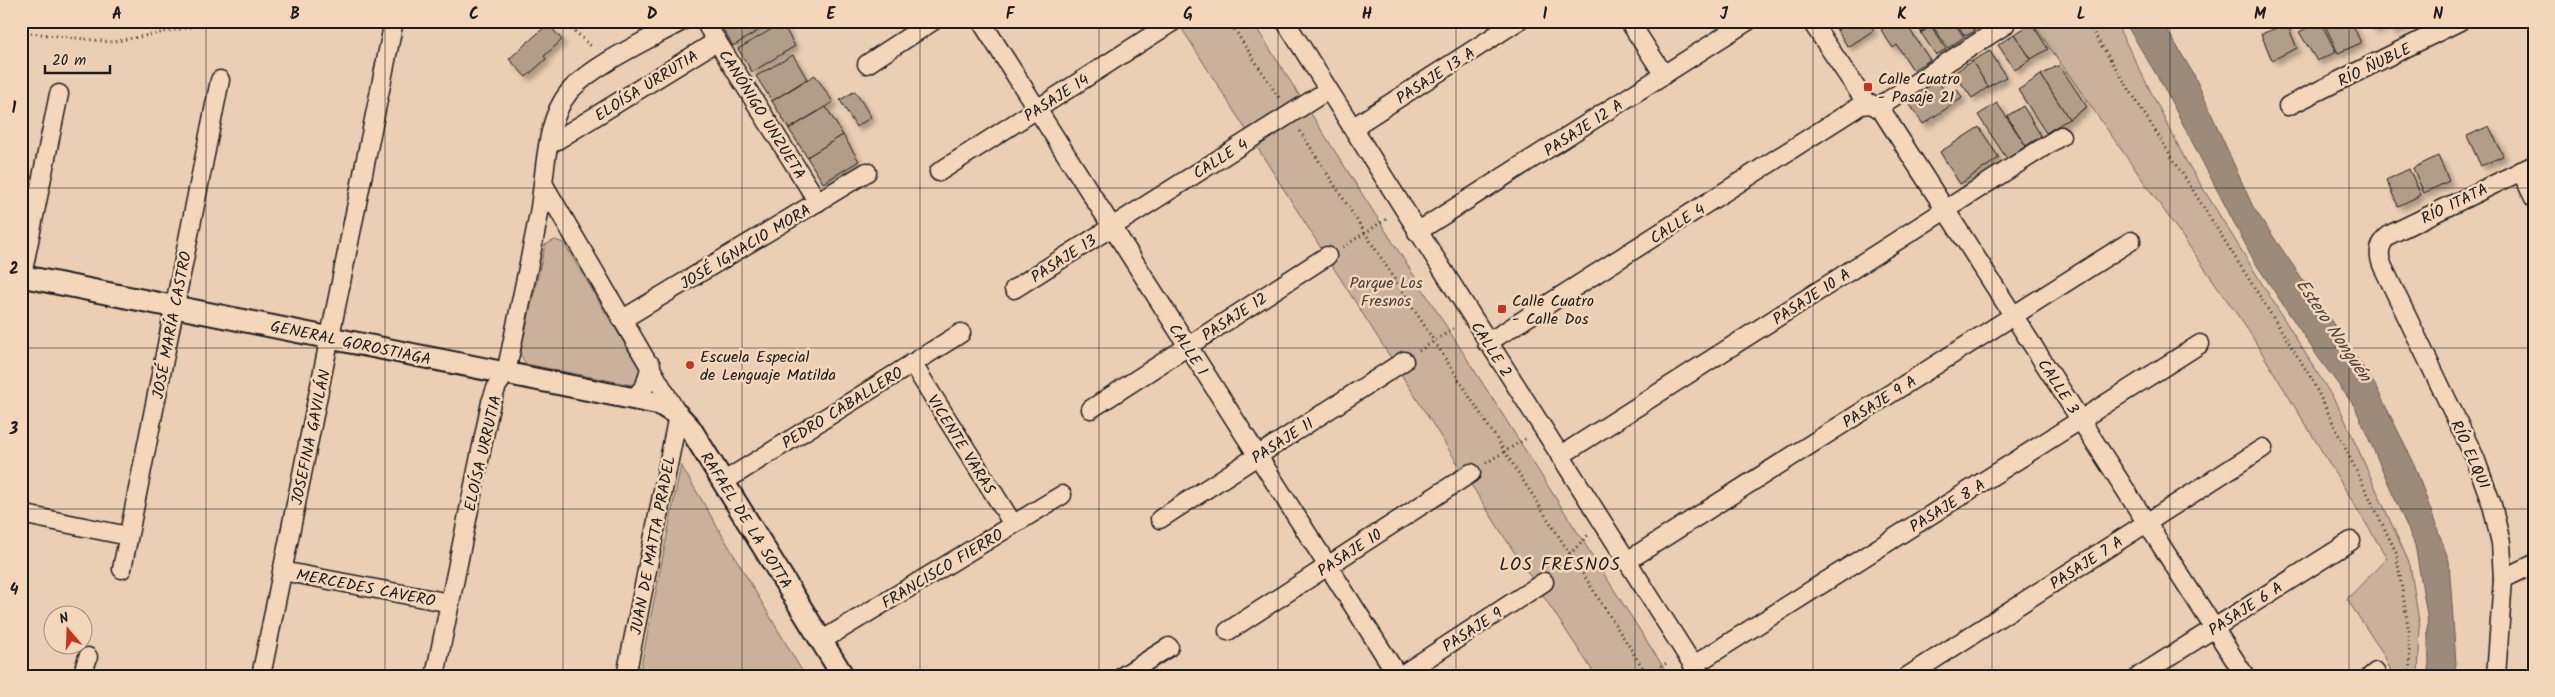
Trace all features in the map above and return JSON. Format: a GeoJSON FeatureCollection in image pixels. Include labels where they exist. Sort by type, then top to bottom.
{"type":"FeatureCollection","features":[{"type":"Feature","properties":{"kind":"street","name":"JOSEFINA GAVILÁN"},"geometry":{"type":"LineString","coordinates":[[261,676],[394,21]]}},
{"type":"Feature","properties":{"kind":"street","name":"ELOÍSA URRUTIA"},"geometry":{"type":"LineString","coordinates":[[435,676],[491,402],[497,386],[506,373],[544,185],[549,145],[560,106],[569,92],[588,76],[682,21]]}},
{"type":"Feature","properties":{"kind":"street"},"geometry":{"type":"LineString","coordinates":[[867,64],[933,21]]}},
{"type":"Feature","properties":{"kind":"street","name":"CALLE 1"},"geometry":{"type":"LineString","coordinates":[[981,21],[1399,676]]}},
{"type":"Feature","properties":{"kind":"street","name":"PASAJE 14"},"geometry":{"type":"LineString","coordinates":[[938,172],[1174,21]]}},
{"type":"Feature","properties":{"kind":"street","name":"CALLE 2"},"geometry":{"type":"LineString","coordinates":[[1285,21],[1487,343],[1693,665]]}},
{"type":"Feature","properties":{"kind":"street","name":"PASAJE 13 A"},"geometry":{"type":"LineString","coordinates":[[1352,128],[1518,21]]}},
{"type":"Feature","properties":{"kind":"street"},"geometry":{"type":"LineString","coordinates":[[1629,21],[1664,75]]}},
{"type":"Feature","properties":{"kind":"street","name":"PASAJE 12 A"},"geometry":{"type":"LineString","coordinates":[[1418,232],[1748,21]]}},
{"type":"Feature","properties":{"kind":"street","name":"CALLE 3"},"geometry":{"type":"LineString","coordinates":[[1811,21],[1946,210],[2244,676]]}},
{"type":"Feature","properties":{"kind":"street","name":"RÍO ÑUBLE"},"geometry":{"type":"LineString","coordinates":[[2288,106],[2452,23]]}},
{"type":"Feature","properties":{"kind":"street","name":"CALLE 4"},"geometry":{"type":"LineString","coordinates":[[1487,343],[2005,25]]}},
{"type":"Feature","properties":{"kind":"street","name":"ELOÍSA URRUTIA"},"geometry":{"type":"LineString","coordinates":[[549,145],[712,34]]}},
{"type":"Feature","properties":{"kind":"street","name":"CANÓNIGO UNZUETA"},"geometry":{"type":"LineString","coordinates":[[712,34],[818,202]]}},
{"type":"Feature","properties":{"kind":"street","name":"JOSÉ MARÍA CASTRO"},"geometry":{"type":"LineString","coordinates":[[122,569],[220,80]]}},
{"type":"Feature","properties":{"kind":"street","name":"CALLE 4"},"geometry":{"type":"LineString","coordinates":[[1112,226],[1328,90]]}},
{"type":"Feature","properties":{"kind":"street"},"geometry":{"type":"LineString","coordinates":[[22,277],[59,94]]}},
{"type":"Feature","properties":{"kind":"street","name":"PASAJE 10 A"},"geometry":{"type":"LineString","coordinates":[[1560,456],[2062,136]]}},
{"type":"Feature","properties":{"kind":"street"},"geometry":{"type":"LineString","coordinates":[[2527,168],[2534,198]]}},
{"type":"Feature","properties":{"kind":"street","name":"RÍO ITATA"},"geometry":{"type":"LineString","coordinates":[[2380,248],[2391,234],[2527,168]]}},
{"type":"Feature","properties":{"kind":"street","name":"JOSÉ IGNACIO MORA"},"geometry":{"type":"LineString","coordinates":[[623,319],[867,172]]}},
{"type":"Feature","properties":{"kind":"street","name":"RAFAEL DE LA SOTTA"},"geometry":{"type":"LineString","coordinates":[[544,185],[678,415],[690,428],[842,676]]}},
{"type":"Feature","properties":{"kind":"street","name":"PASAJE 13"},"geometry":{"type":"LineString","coordinates":[[1014,289],[1112,226]]}},
{"type":"Feature","properties":{"kind":"street","name":"PASAJE 9 A"},"geometry":{"type":"LineString","coordinates":[[1627,561],[2131,241]]}},
{"type":"Feature","properties":{"kind":"street","name":"RÍO ELQUI"},"geometry":{"type":"LineString","coordinates":[[2380,248],[2380,261],[2484,481],[2501,543],[2504,579],[2496,676]]}},
{"type":"Feature","properties":{"kind":"street","name":"PASAJE 12"},"geometry":{"type":"LineString","coordinates":[[1091,409],[1327,256]]}},
{"type":"Feature","properties":{"kind":"street","name":"GENERAL GOROSTIAGA"},"geometry":{"type":"LineString","coordinates":[[22,277],[175,305],[330,338],[634,398],[660,404],[678,415]]}},
{"type":"Feature","properties":{"kind":"street","name":"PEDRO CABALLERO"},"geometry":{"type":"LineString","coordinates":[[723,482],[961,333]]}},
{"type":"Feature","properties":{"kind":"street","name":"PASAJE 8 A"},"geometry":{"type":"LineString","coordinates":[[1693,665],[2200,344]]}},
{"type":"Feature","properties":{"kind":"street","name":"PASAJE 11"},"geometry":{"type":"LineString","coordinates":[[1160,519],[1404,361]]}},
{"type":"Feature","properties":{"kind":"street","name":"VICENTE VARAS"},"geometry":{"type":"LineString","coordinates":[[912,363],[1013,524]]}},
{"type":"Feature","properties":{"kind":"street"},"geometry":{"type":"LineString","coordinates":[[634,398],[645,386],[651,366]]}},
{"type":"Feature","properties":{"kind":"street","name":"JUAN DE MATTA PRADEL"},"geometry":{"type":"LineString","coordinates":[[626,676],[678,415]]}},
{"type":"Feature","properties":{"kind":"street","name":"PASAJE 7 A"},"geometry":{"type":"LineString","coordinates":[[1908,676],[2263,448]]}},
{"type":"Feature","properties":{"kind":"street","name":"PASAJE 10"},"geometry":{"type":"LineString","coordinates":[[1228,630],[1470,473]]}},
{"type":"Feature","properties":{"kind":"street","name":"FRANCISCO FIERRO"},"geometry":{"type":"LineString","coordinates":[[821,641],[1062,495]]}},
{"type":"Feature","properties":{"kind":"street"},"geometry":{"type":"LineString","coordinates":[[21,514],[128,536]]}},
{"type":"Feature","properties":{"kind":"street","name":"PASAJE 6 A"},"geometry":{"type":"LineString","coordinates":[[2139,676],[2351,541]]}},
{"type":"Feature","properties":{"kind":"street"},"geometry":{"type":"LineString","coordinates":[[2504,579],[2534,564]]}},
{"type":"Feature","properties":{"kind":"street","name":"MERCEDES CAVERO"},"geometry":{"type":"LineString","coordinates":[[282,571],[450,603]]}},
{"type":"Feature","properties":{"kind":"street","name":"PASAJE 9"},"geometry":{"type":"LineString","coordinates":[[1399,676],[1544,582]]}},
{"type":"Feature","properties":{"kind":"street"},"geometry":{"type":"LineString","coordinates":[[1123,676],[1169,647]]}},
{"type":"Feature","properties":{"kind":"street"},"geometry":{"type":"LineString","coordinates":[[82,676],[88,657]]}},
{"type":"Feature","properties":{"kind":"path"},"geometry":{"type":"LineString","coordinates":[[21,32],[112,42],[222,21]]}},
{"type":"Feature","properties":{"kind":"path"},"geometry":{"type":"LineString","coordinates":[[564,21],[566,26],[610,62]]}},
{"type":"Feature","properties":{"kind":"path"},"geometry":{"type":"LineString","coordinates":[[1229,21],[1646,675],[1693,665]]}},
{"type":"Feature","properties":{"kind":"path"},"geometry":{"type":"LineString","coordinates":[[2086,21],[2310,376],[2396,552],[2409,632],[2410,676]]}},
{"type":"Feature","properties":{"kind":"path"},"geometry":{"type":"LineString","coordinates":[[1327,256],[1403,208]]}},
{"type":"Feature","properties":{"kind":"path"},"geometry":{"type":"LineString","coordinates":[[1404,361],[1471,317]]}},
{"type":"Feature","properties":{"kind":"path"},"geometry":{"type":"LineString","coordinates":[[1470,473],[1542,429]]}},
{"type":"Feature","properties":{"kind":"path"},"geometry":{"type":"LineString","coordinates":[[1544,582],[1602,521]]}},
{"type":"Feature","properties":{"kind":"green space","name":"Parque Los Fresnos"},"geometry":{"type":"Polygon","coordinates":[[[1177,21],[1252,21],[1669,676],[1596,676],[1505,538],[1177,21]]]}},
{"type":"Feature","properties":{"kind":"green space"},"geometry":{"type":"Polygon","coordinates":[[[2031,21],[2115,21],[2186,161],[2341,411],[2410,565],[2420,627],[2418,676],[2393,676],[2384,655],[2347,599],[2387,558],[2248,330],[2031,21]]]}},
{"type":"Feature","properties":{"kind":"green space"},"geometry":{"type":"Polygon","coordinates":[[[555,240],[564,243],[642,373],[632,385],[526,364],[520,354],[545,245],[555,240]]]}},
{"type":"Feature","properties":{"kind":"green space"},"geometry":{"type":"Polygon","coordinates":[[[681,465],[805,676],[639,676],[681,465]]]}},
{"type":"Feature","properties":{"kind":"water","name":"Estero Nonguén"},"geometry":{"type":"Polygon","coordinates":[[[2124,21],[2162,21],[2194,75],[2253,207],[2375,385],[2413,461],[2449,561],[2456,663],[2454,676],[2427,676],[2429,663],[2427,615],[2415,545],[2355,407],[2318,357],[2254,261],[2162,84],[2124,21]]]}},
{"type":"Feature","properties":{"kind":"building"},"geometry":{"type":"Polygon","coordinates":[[[718,21],[774,21],[733,46],[718,21]]]}},
{"type":"Feature","properties":{"kind":"building"},"geometry":{"type":"Polygon","coordinates":[[[1832,21],[1850,21],[1837,30],[1832,21]]]}},
{"type":"Feature","properties":{"kind":"building"},"geometry":{"type":"Polygon","coordinates":[[[1850,21],[1867,21],[1874,30],[1848,47],[1837,30],[1850,21]]]}},
{"type":"Feature","properties":{"kind":"building"},"geometry":{"type":"Polygon","coordinates":[[[1894,21],[1904,21],[1930,60],[1913,70],[1897,45],[1893,48],[1881,30],[1894,21]]]}},
{"type":"Feature","properties":{"kind":"building"},"geometry":{"type":"Polygon","coordinates":[[[1917,21],[1953,21],[1964,37],[1948,48],[1931,24],[1921,32],[1914,23],[1917,21]]]}},
{"type":"Feature","properties":{"kind":"building"},"geometry":{"type":"Polygon","coordinates":[[[1955,21],[1968,21],[1975,31],[1965,36],[1955,21]]]}},
{"type":"Feature","properties":{"kind":"building"},"geometry":{"type":"Polygon","coordinates":[[[2320,21],[2336,52],[2317,61],[2299,32],[2320,21]]]}},
{"type":"Feature","properties":{"kind":"building"},"geometry":{"type":"Polygon","coordinates":[[[2323,21],[2351,21],[2361,43],[2338,53],[2323,21]]]}},
{"type":"Feature","properties":{"kind":"building"},"geometry":{"type":"Polygon","coordinates":[[[2369,21],[2384,21],[2386,25],[2374,30],[2369,21]]]}},
{"type":"Feature","properties":{"kind":"building"},"geometry":{"type":"Polygon","coordinates":[[[2387,21],[2412,21],[2392,31],[2387,21]]]}},
{"type":"Feature","properties":{"kind":"building"},"geometry":{"type":"Polygon","coordinates":[[[782,23],[795,46],[752,72],[738,49],[782,23]]]}},
{"type":"Feature","properties":{"kind":"building"},"geometry":{"type":"Polygon","coordinates":[[[548,24],[562,40],[544,56],[546,59],[526,77],[509,59],[548,24]]]}},
{"type":"Feature","properties":{"kind":"building"},"geometry":{"type":"Polygon","coordinates":[[[2032,24],[2048,49],[2031,59],[2014,34],[2032,24]]]}},
{"type":"Feature","properties":{"kind":"building"},"geometry":{"type":"Polygon","coordinates":[[[2287,24],[2297,48],[2272,60],[2261,34],[2287,24]]]}},
{"type":"Feature","properties":{"kind":"building"},"geometry":{"type":"Polygon","coordinates":[[[1931,26],[1946,49],[1936,55],[1921,33],[1931,26]]]}},
{"type":"Feature","properties":{"kind":"building"},"geometry":{"type":"Polygon","coordinates":[[[2014,34],[2031,59],[2015,70],[1998,45],[2014,34]]]}},
{"type":"Feature","properties":{"kind":"building"},"geometry":{"type":"Polygon","coordinates":[[[1990,51],[2006,77],[1988,87],[1972,61],[1990,51]]]}},
{"type":"Feature","properties":{"kind":"building"},"geometry":{"type":"Polygon","coordinates":[[[793,55],[807,79],[772,101],[756,76],[793,55]]]}},
{"type":"Feature","properties":{"kind":"building"},"geometry":{"type":"Polygon","coordinates":[[[1972,61],[1988,87],[1972,98],[1954,73],[1972,61]]]}},
{"type":"Feature","properties":{"kind":"building"},"geometry":{"type":"Polygon","coordinates":[[[2059,65],[2087,107],[2069,119],[2041,75],[2059,65]]]}},
{"type":"Feature","properties":{"kind":"building"},"geometry":{"type":"Polygon","coordinates":[[[815,75],[833,102],[789,129],[772,101],[815,75]]]}},
{"type":"Feature","properties":{"kind":"building"},"geometry":{"type":"Polygon","coordinates":[[[2041,75],[2069,119],[2046,133],[2018,90],[2041,75]]]}},
{"type":"Feature","properties":{"kind":"building"},"geometry":{"type":"Polygon","coordinates":[[[1937,79],[1946,94],[1957,89],[1962,98],[1923,124],[1907,100],[1937,79]]]}},
{"type":"Feature","properties":{"kind":"building"},"geometry":{"type":"Polygon","coordinates":[[[855,91],[871,117],[856,127],[840,100],[855,91]]]}},
{"type":"Feature","properties":{"kind":"building"},"geometry":{"type":"Polygon","coordinates":[[[1997,103],[2026,146],[2007,159],[1978,115],[1997,103]]]}},
{"type":"Feature","properties":{"kind":"building"},"geometry":{"type":"Polygon","coordinates":[[[2023,106],[2041,136],[2026,146],[2007,116],[2023,106]]]}},
{"type":"Feature","properties":{"kind":"building"},"geometry":{"type":"Polygon","coordinates":[[[826,107],[843,135],[807,157],[789,129],[826,107]]]}},
{"type":"Feature","properties":{"kind":"building"},"geometry":{"type":"Polygon","coordinates":[[[2489,126],[2503,156],[2481,166],[2467,136],[2489,126]]]}},
{"type":"Feature","properties":{"kind":"building"},"geometry":{"type":"Polygon","coordinates":[[[1979,127],[1999,158],[1960,184],[1940,152],[1979,127]]]}},
{"type":"Feature","properties":{"kind":"building"},"geometry":{"type":"Polygon","coordinates":[[[843,135],[859,161],[823,183],[807,157],[843,135]]]}},
{"type":"Feature","properties":{"kind":"building"},"geometry":{"type":"Polygon","coordinates":[[[2438,156],[2449,181],[2424,193],[2413,168],[2438,156]]]}},
{"type":"Feature","properties":{"kind":"building"},"geometry":{"type":"Polygon","coordinates":[[[2409,169],[2421,195],[2398,206],[2386,180],[2409,169]]]}},
{"type":"Feature","properties":{"kind":"place","name":"Calle Cuatro - Pasaje 21"},"geometry":{"type":"Point","coordinates":[1868,87]}},
{"type":"Feature","properties":{"kind":"place","name":"Calle Cuatro - Calle Dos"},"geometry":{"type":"Point","coordinates":[1502,309]}},
{"type":"Feature","properties":{"kind":"place","name":"Escuela Especial de Lenguaje Matilda"},"geometry":{"type":"Point","coordinates":[690,365]}},
{"type":"Feature","properties":{"kind":"district","name":"LOS FRESNOS"},"geometry":{"type":"Point","coordinates":[1560,564]}}]}
